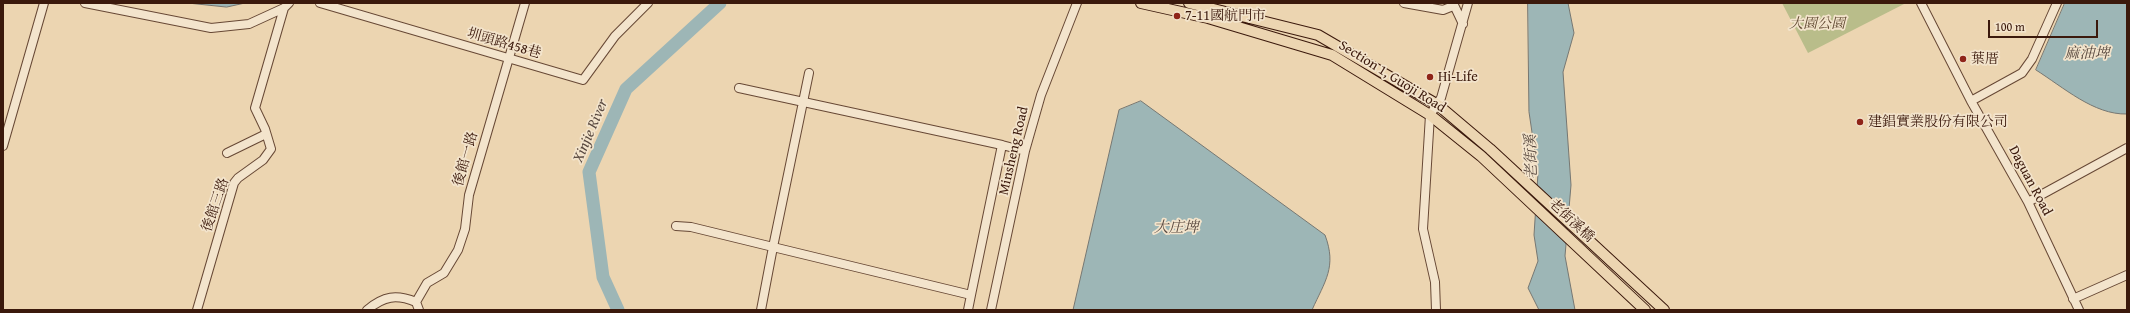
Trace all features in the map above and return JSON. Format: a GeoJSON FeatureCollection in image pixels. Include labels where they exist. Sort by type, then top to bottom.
{"type":"FeatureCollection","features":[{"type":"Feature","properties":{"kind":"main road","name":"Section 1, Guoji Road"},"geometry":{"type":"LineString","coordinates":[[1141,3],[1208,18],[1332,54],[1430,115],[1481,156]]}},
{"type":"Feature","properties":{"kind":"main road","name":"Section 1, Guoji Road"},"geometry":{"type":"LineString","coordinates":[[1190,3],[1318,35],[1438,105],[1490,149]]}},
{"type":"Feature","properties":{"kind":"main road","name":"老街溪橋"},"geometry":{"type":"LineString","coordinates":[[1490,149],[1664,310]]}},
{"type":"Feature","properties":{"kind":"main road","name":"老街溪橋"},"geometry":{"type":"LineString","coordinates":[[1481,156],[1645,310]]}},
{"type":"Feature","properties":{"kind":"street"},"geometry":{"type":"LineString","coordinates":[[3,146],[44,3]]}},
{"type":"Feature","properties":{"kind":"street"},"geometry":{"type":"LineString","coordinates":[[84,3],[211,28],[248,24],[287,5]]}},
{"type":"Feature","properties":{"kind":"street","name":"圳頭路458巷"},"geometry":{"type":"LineString","coordinates":[[320,3],[583,80],[615,36],[648,3]]}},
{"type":"Feature","properties":{"kind":"street","name":"後館一路"},"geometry":{"type":"LineString","coordinates":[[417,306],[428,283],[444,273],[458,250],[463,236],[469,210],[469,195],[525,3]]}},
{"type":"Feature","properties":{"kind":"street","name":"Minsheng Road"},"geometry":{"type":"LineString","coordinates":[[991,310],[1025,150],[1041,95],[1077,3]]}},
{"type":"Feature","properties":{"kind":"street"},"geometry":{"type":"LineString","coordinates":[[1404,3],[1443,10],[1453,4],[1463,24]]}},
{"type":"Feature","properties":{"kind":"street"},"geometry":{"type":"LineString","coordinates":[[1436,310],[1435,282],[1423,229],[1430,115],[1438,105],[1441,98],[1446,76],[1463,24],[1468,3]]}},
{"type":"Feature","properties":{"kind":"street","name":"Daguan Road"},"geometry":{"type":"LineString","coordinates":[[1920,3],[1971,101],[2028,202],[2079,310]]}},
{"type":"Feature","properties":{"kind":"street"},"geometry":{"type":"LineString","coordinates":[[1971,101],[2022,73],[2032,59],[2057,3]]}},
{"type":"Feature","properties":{"kind":"street","name":"後館三路"},"geometry":{"type":"LineString","coordinates":[[197,310],[234,183],[238,178],[263,160],[271,148],[255,108],[287,5]]}},
{"type":"Feature","properties":{"kind":"street"},"geometry":{"type":"LineString","coordinates":[[761,310],[809,73]]}},
{"type":"Feature","properties":{"kind":"street"},"geometry":{"type":"LineString","coordinates":[[739,88],[1025,150]]}},
{"type":"Feature","properties":{"kind":"street"},"geometry":{"type":"LineString","coordinates":[[227,153],[266,134]]}},
{"type":"Feature","properties":{"kind":"street"},"geometry":{"type":"LineString","coordinates":[[968,310],[1002,145]]}},
{"type":"Feature","properties":{"kind":"street"},"geometry":{"type":"LineString","coordinates":[[2028,202],[2127,148]]}},
{"type":"Feature","properties":{"kind":"street"},"geometry":{"type":"LineString","coordinates":[[676,226],[691,227],[971,295]]}},
{"type":"Feature","properties":{"kind":"street"},"geometry":{"type":"LineString","coordinates":[[2073,299],[2127,275]]}},
{"type":"Feature","properties":{"kind":"street"},"geometry":{"type":"LineString","coordinates":[[367,310],[387,298],[401,296],[417,306]]}},
{"type":"Feature","properties":{"kind":"green space","name":"大園公園"},"geometry":{"type":"Polygon","coordinates":[[[1782,3],[1906,3],[1808,53],[1782,3]]]}},
{"type":"Feature","properties":{"kind":"water"},"geometry":{"type":"Polygon","coordinates":[[[188,3],[245,3],[227,7],[188,3]]]}},
{"type":"Feature","properties":{"kind":"water"},"geometry":{"type":"Polygon","coordinates":[[[1528,3],[1568,3],[1574,33],[1563,72],[1571,185],[1565,256],[1575,310],[1539,310],[1528,288],[1538,261],[1534,235],[1538,173],[1529,112],[1528,3]]]}},
{"type":"Feature","properties":{"kind":"water","name":"麻油埤"},"geometry":{"type":"Polygon","coordinates":[[[2065,3],[2127,3],[2127,114],[2103,110],[2091,105],[2068,92],[2036,70],[2065,3]]]}},
{"type":"Feature","properties":{"kind":"water","name":"大庄埤"},"geometry":{"type":"Polygon","coordinates":[[[1141,101],[1325,235],[1330,256],[1330,265],[1325,282],[1312,310],[1073,310],[1119,110],[1141,101]]]}},
{"type":"Feature","properties":{"kind":"waterway","name":"Xinjie River"},"geometry":{"type":"LineString","coordinates":[[618,310],[603,277],[589,172],[626,89],[720,3]]}},
{"type":"Feature","properties":{"kind":"place","name":"7-11國航門市"},"geometry":{"type":"Point","coordinates":[1177,16]}},
{"type":"Feature","properties":{"kind":"place","name":"葉厝"},"geometry":{"type":"Point","coordinates":[1963,59]}},
{"type":"Feature","properties":{"kind":"place","name":"Hi-Life"},"geometry":{"type":"Point","coordinates":[1430,77]}},
{"type":"Feature","properties":{"kind":"place","name":"建錩實業股份有限公司"},"geometry":{"type":"Point","coordinates":[1860,122]}},
{"type":"Feature","properties":{"kind":"water label","name":"老街溪"},"geometry":{"type":"Point","coordinates":[1532,157]}}]}
